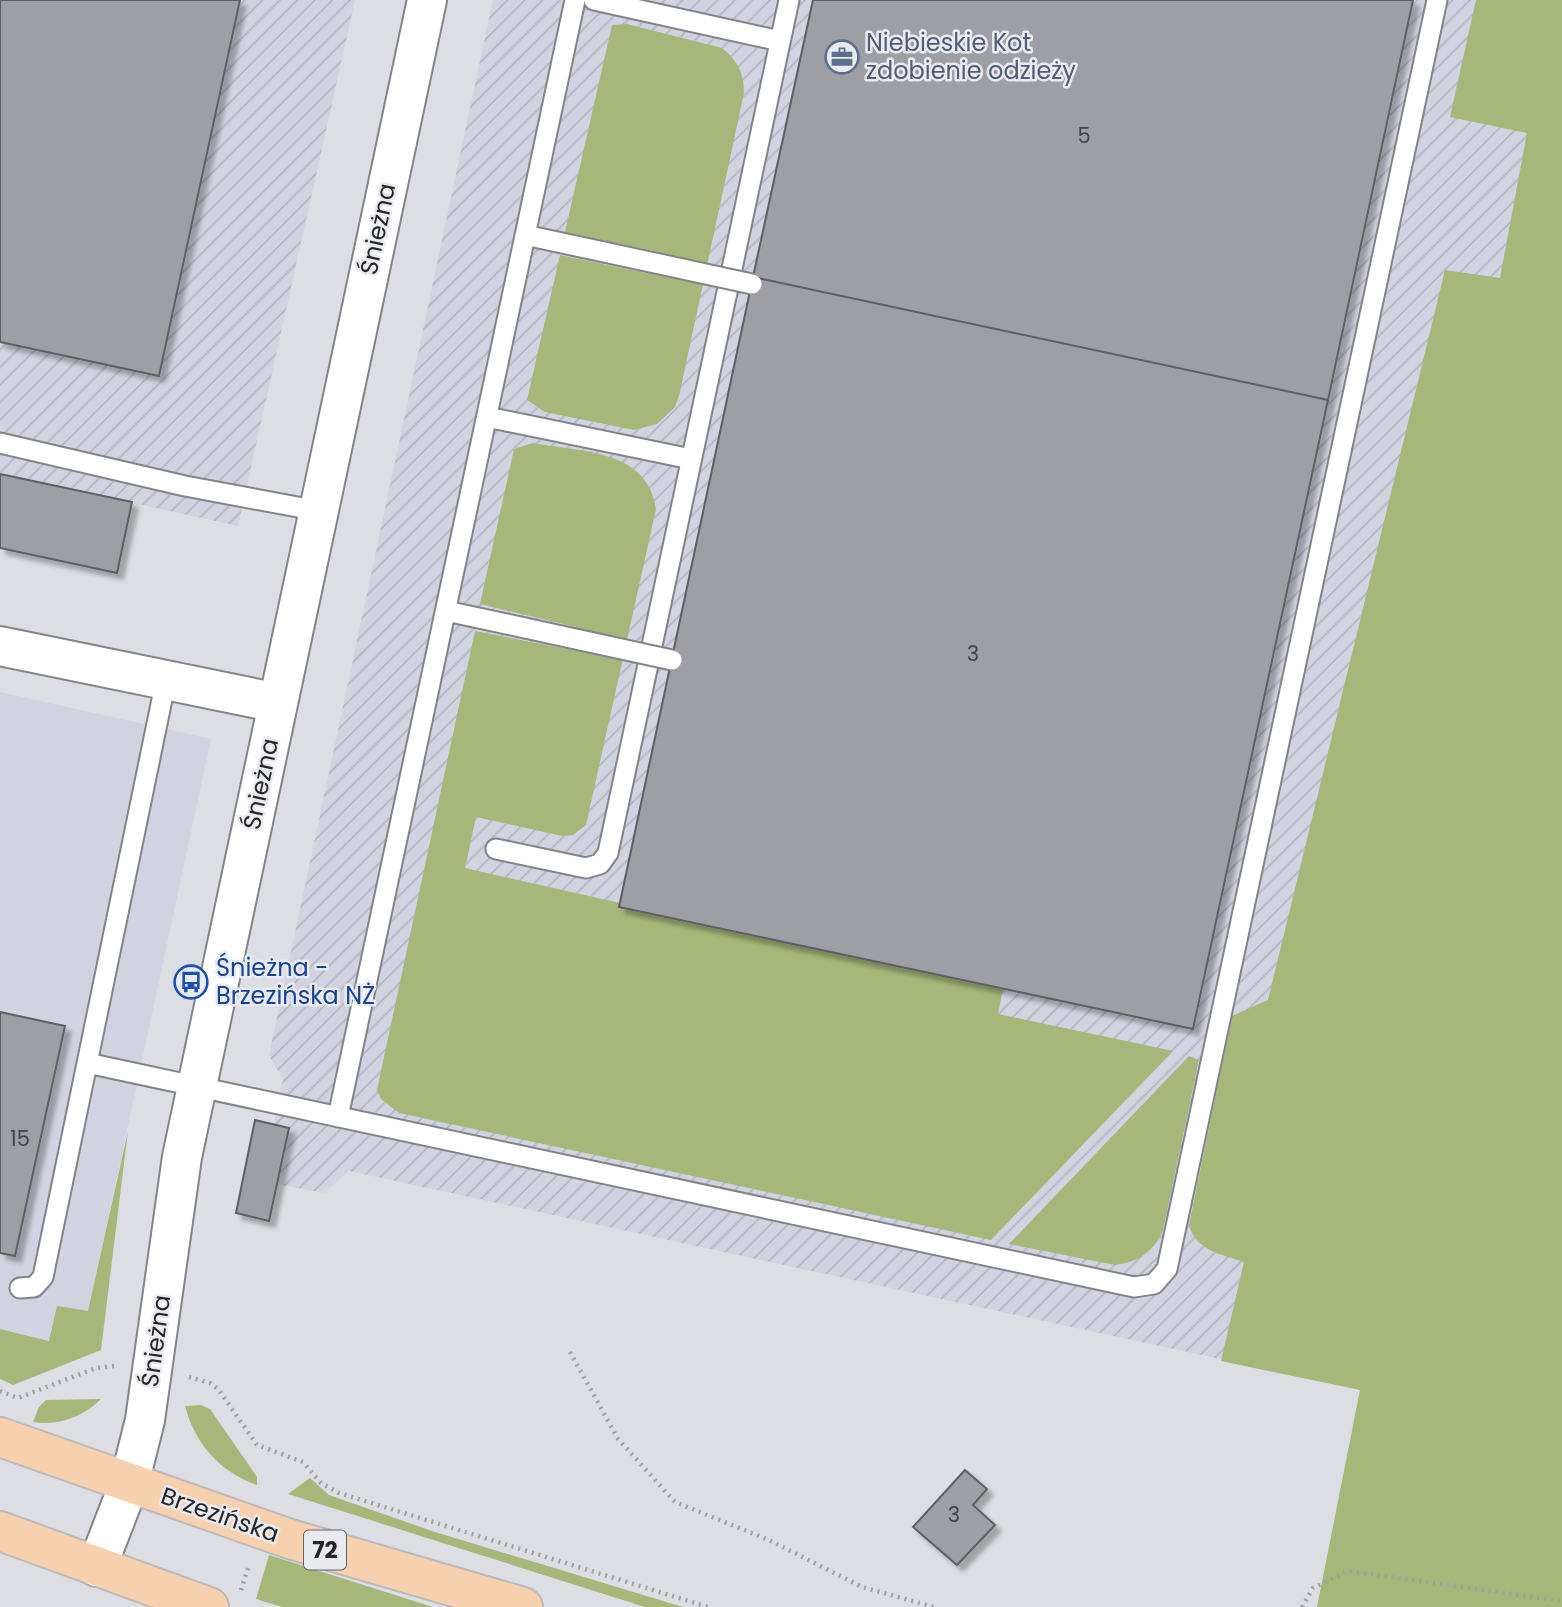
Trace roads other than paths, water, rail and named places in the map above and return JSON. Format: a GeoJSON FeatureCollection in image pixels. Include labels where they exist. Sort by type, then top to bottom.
{"type":"FeatureCollection","features":[{"type":"Feature","properties":{"kind":"main road","name":"Brzezińska"},"geometry":{"type":"LineString","coordinates":[[0,1437],[316,1547],[523,1607]]}},
{"type":"Feature","properties":{"kind":"main road"},"geometry":{"type":"LineString","coordinates":[[0,1531],[97,1567],[224,1602]]}},
{"type":"Feature","properties":{"kind":"street","name":"Śnieżna"},"geometry":{"type":"LineString","coordinates":[[97,1567],[129,1484],[145,1420],[176,1192],[427,0]]}},
{"type":"Feature","properties":{"kind":"street"},"geometry":{"type":"LineString","coordinates":[[0,646],[278,703]]}},
{"type":"Feature","properties":{"kind":"lane"},"geometry":{"type":"LineString","coordinates":[[338,1117],[575,0]]}},
{"type":"Feature","properties":{"kind":"lane"},"geometry":{"type":"LineString","coordinates":[[594,0],[780,41]]}},
{"type":"Feature","properties":{"kind":"lane"},"geometry":{"type":"LineString","coordinates":[[496,849],[586,868],[600,863],[608,853],[789,0]]}},
{"type":"Feature","properties":{"kind":"lane"},"geometry":{"type":"LineString","coordinates":[[86,1063],[1134,1287],[1154,1284],[1167,1269],[1437,0]]}},
{"type":"Feature","properties":{"kind":"lane"},"geometry":{"type":"LineString","coordinates":[[525,235],[752,284]]}},
{"type":"Feature","properties":{"kind":"lane"},"geometry":{"type":"LineString","coordinates":[[487,416],[691,459]]}},
{"type":"Feature","properties":{"kind":"lane"},"geometry":{"type":"LineString","coordinates":[[0,443],[185,486],[319,511]]}},
{"type":"Feature","properties":{"kind":"lane"},"geometry":{"type":"LineString","coordinates":[[446,611],[672,660]]}},
{"type":"Feature","properties":{"kind":"lane"},"geometry":{"type":"LineString","coordinates":[[20,1288],[34,1287],[43,1277],[166,680]]}},
{"type":"Feature","properties":{"kind":"place","name":"Niebieskie Kot zdobienie odzieży"},"geometry":{"type":"Point","coordinates":[842,57]}},
{"type":"Feature","properties":{"kind":"place","name":"Śnieżna - Brzezińska NŻ"},"geometry":{"type":"Point","coordinates":[191,982]}}]}
